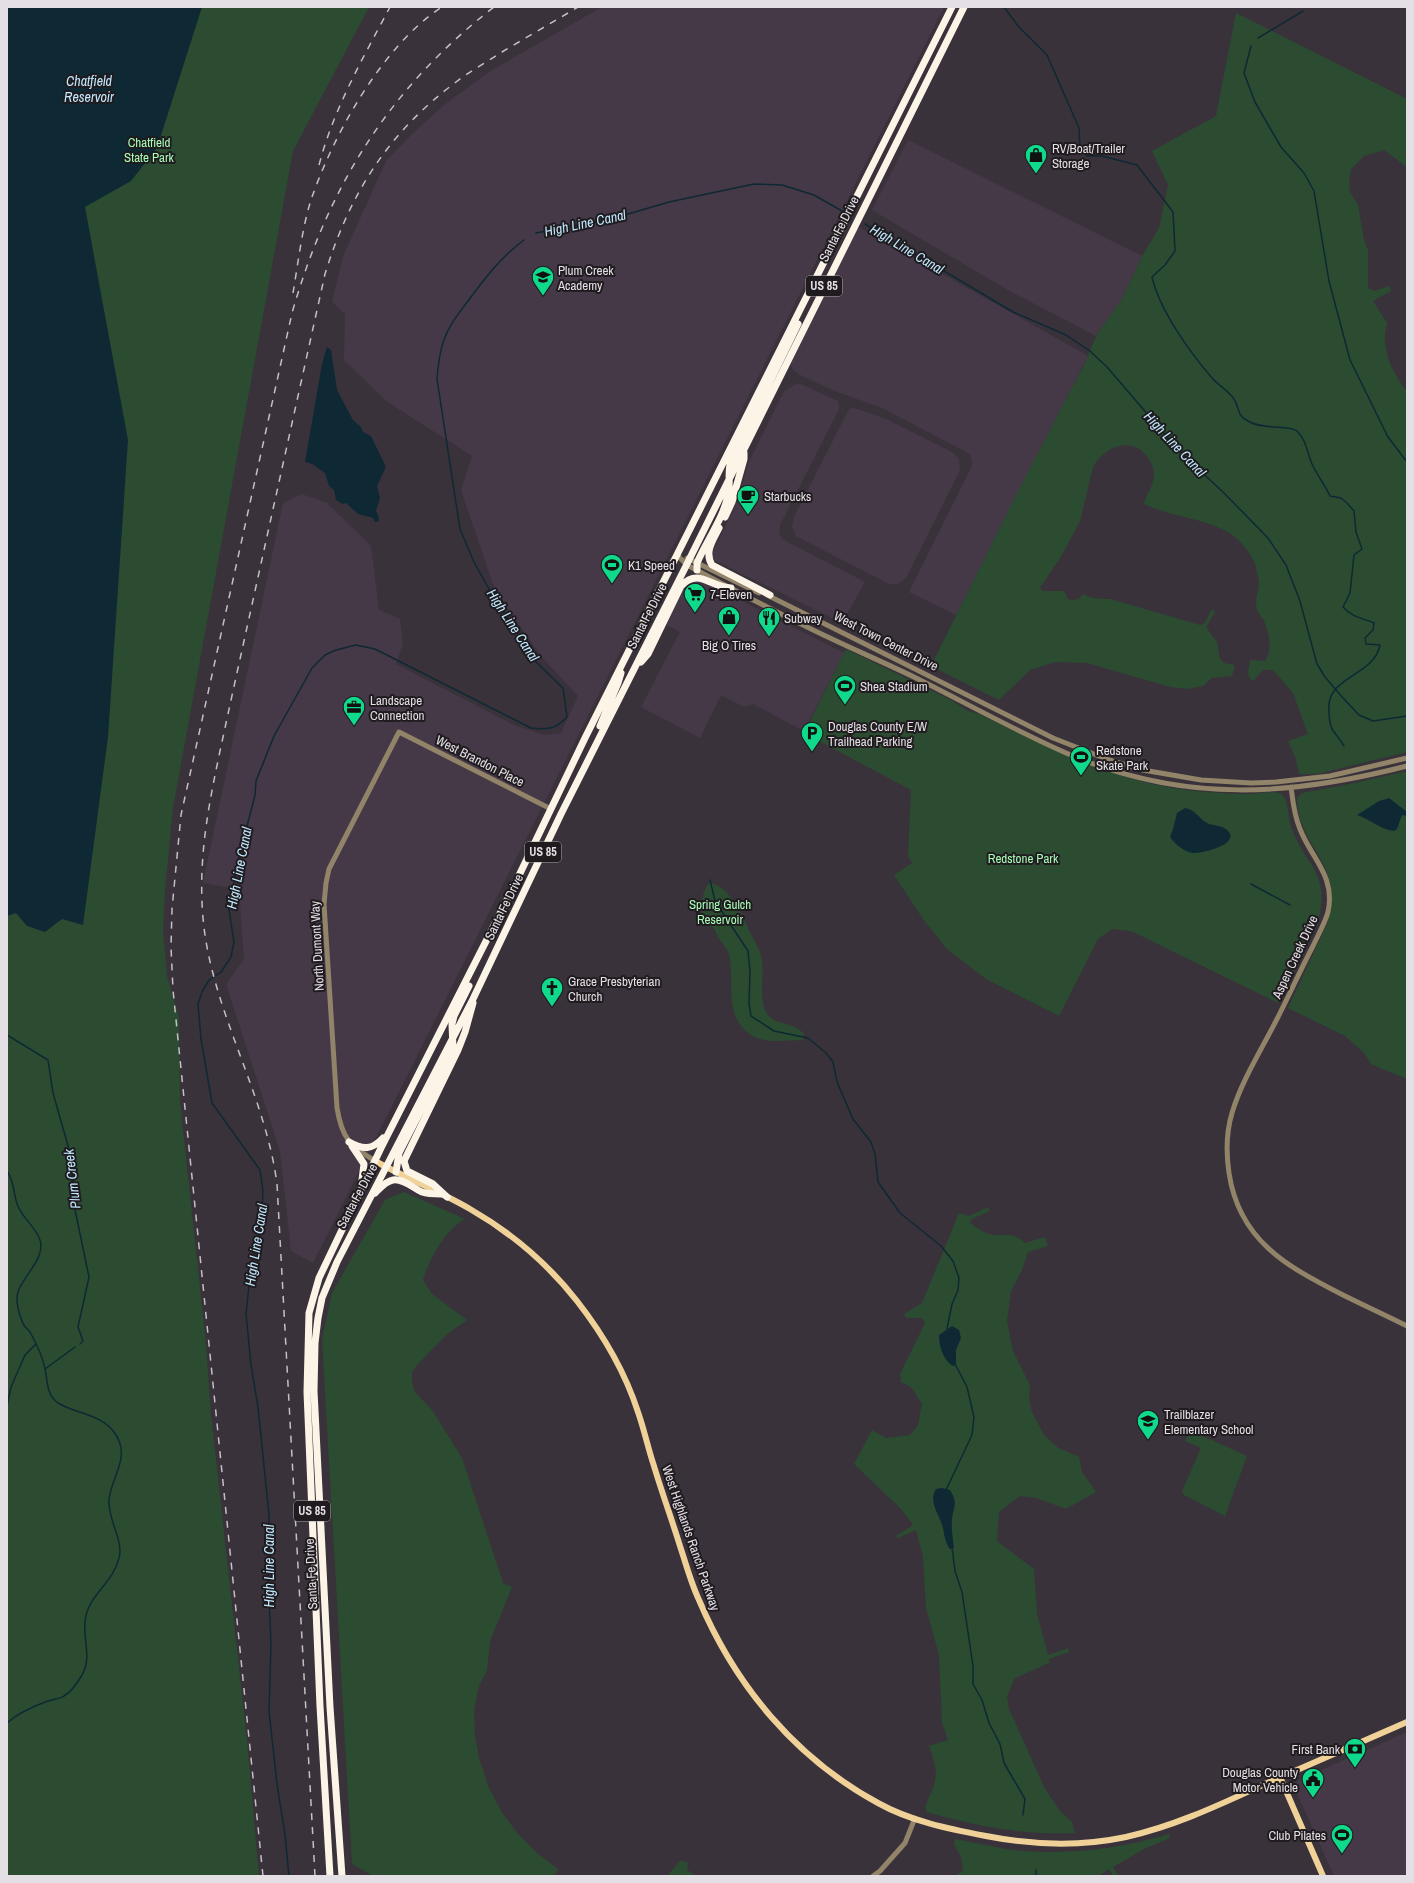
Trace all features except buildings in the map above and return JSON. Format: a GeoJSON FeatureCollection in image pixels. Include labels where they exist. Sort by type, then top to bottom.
{"type":"FeatureCollection","features":[{"type":"Feature","properties":{"kind":"highway","name":"Santa Fe Drive"},"geometry":{"type":"LineString","coordinates":[[330,1876],[320,1706],[307,1392],[307,1341],[310,1313],[319,1278],[391,1128],[519,877],[624,661],[952,7]]}},
{"type":"Feature","properties":{"kind":"highway","name":"Santa Fe Drive"},"geometry":{"type":"LineString","coordinates":[[342,1876],[330,1707],[314,1391],[315,1343],[318,1318],[326,1287],[368,1201],[473,999],[550,838],[964,7]]}},
{"type":"Feature","properties":{"kind":"highway"},"geometry":{"type":"LineString","coordinates":[[919,72],[924,79],[920,96]]}},
{"type":"Feature","properties":{"kind":"highway"},"geometry":{"type":"LineString","coordinates":[[697,566],[726,503],[729,480],[728,471],[731,461],[793,336],[813,290],[815,279]]}},
{"type":"Feature","properties":{"kind":"highway"},"geometry":{"type":"LineString","coordinates":[[744,449],[744,459],[732,502],[711,546],[709,559],[712,565],[770,595]]}},
{"type":"Feature","properties":{"kind":"highway"},"geometry":{"type":"LineString","coordinates":[[634,669],[648,654],[681,586],[685,582],[694,578],[701,578],[722,588],[731,588]]}},
{"type":"Feature","properties":{"kind":"highway"},"geometry":{"type":"LineString","coordinates":[[550,838],[548,829],[602,721],[618,683],[624,661]]}},
{"type":"Feature","properties":{"kind":"highway"},"geometry":{"type":"LineString","coordinates":[[396,1172],[399,1152],[453,1048],[452,1024],[454,1016],[512,901],[519,877]]}},
{"type":"Feature","properties":{"kind":"highway"},"geometry":{"type":"LineString","coordinates":[[444,1196],[433,1184],[407,1171],[404,1161],[458,1050],[472,1008],[473,999]]}},
{"type":"Feature","properties":{"kind":"highway"},"geometry":{"type":"LineString","coordinates":[[351,1144],[362,1148],[370,1148],[378,1144],[391,1128]]}},
{"type":"Feature","properties":{"kind":"highway"},"geometry":{"type":"LineString","coordinates":[[351,1144],[361,1158],[364,1168],[357,1198]]}},
{"type":"Feature","properties":{"kind":"highway"},"geometry":{"type":"LineString","coordinates":[[368,1201],[385,1184],[393,1180],[401,1181],[422,1192],[444,1196]]}},
{"type":"Feature","properties":{"kind":"main road","name":"West Highlands Ranch Parkway"},"geometry":{"type":"LineString","coordinates":[[375,1161],[491,1222],[539,1261],[576,1300],[602,1337],[622,1372],[637,1409],[696,1595],[713,1633],[730,1663],[768,1715],[810,1756],[879,1804],[945,1828],[1016,1842],[1044,1844],[1079,1843],[1124,1838],[1175,1823],[1407,1722]]}},
{"type":"Feature","properties":{"kind":"main road"},"geometry":{"type":"LineString","coordinates":[[1280,1778],[1323,1876]]}},
{"type":"Feature","properties":{"kind":"street","name":"West Town Center Drive"},"geometry":{"type":"LineString","coordinates":[[677,555],[688,562],[759,593],[770,595],[1053,738],[1109,760],[1143,770],[1201,780],[1251,783],[1330,776],[1407,758]]}},
{"type":"Feature","properties":{"kind":"street","name":"West Town Center Drive"},"geometry":{"type":"LineString","coordinates":[[697,566],[731,588],[798,623],[888,664],[1047,744],[1106,768],[1168,784],[1213,790],[1253,791],[1291,789],[1331,784],[1407,766]]}},
{"type":"Feature","properties":{"kind":"street","name":"West Brandon Place"},"geometry":{"type":"LineString","coordinates":[[399,732],[551,809]]}},
{"type":"Feature","properties":{"kind":"street","name":"North Dumont Way"},"geometry":{"type":"LineString","coordinates":[[351,1144],[342,1131],[337,1108],[324,904],[326,884],[330,868],[399,732]]}},
{"type":"Feature","properties":{"kind":"street","name":"Aspen Creek Drive"},"geometry":{"type":"LineString","coordinates":[[1291,780],[1294,814],[1300,831],[1324,870],[1327,885],[1328,912],[1322,928],[1239,1094],[1232,1114],[1228,1134],[1227,1161],[1232,1189],[1252,1230],[1265,1246],[1290,1267],[1407,1326]]}},
{"type":"Feature","properties":{"kind":"street"},"geometry":{"type":"LineString","coordinates":[[351,1144],[375,1161]]}},
{"type":"Feature","properties":{"kind":"street"},"geometry":{"type":"LineString","coordinates":[[873,1876],[905,1842],[915,1818]]}},
{"type":"Feature","properties":{"kind":"shaded area"},"geometry":{"type":"Polygon","coordinates":[[[602,7],[944,7],[313,1263],[291,1251],[280,1151],[226,984],[244,959],[239,889],[203,883],[283,503],[302,494],[327,503],[371,546],[379,610],[400,619],[403,644],[396,664],[514,725],[545,735],[561,733],[578,696],[541,656],[495,590],[461,490],[472,456],[386,401],[344,360],[345,314],[332,302],[344,254],[386,161],[412,134],[444,105],[492,70],[602,7]]]}},
{"type":"Feature","properties":{"kind":"shaded area"},"geometry":{"type":"Polygon","coordinates":[[[908,140],[1142,256],[1123,297],[1096,336],[1008,290],[872,210],[908,140]]]}},
{"type":"Feature","properties":{"kind":"shaded area"},"geometry":{"type":"Polygon","coordinates":[[[857,226],[1088,356],[956,615],[909,592],[972,466],[970,454],[882,408],[835,391],[802,376],[794,371],[791,366],[792,360],[857,226]]]}},
{"type":"Feature","properties":{"kind":"shaded area"},"geometry":{"type":"Polygon","coordinates":[[[798,383],[838,401],[839,409],[780,525],[779,533],[782,539],[865,582],[842,623],[710,558],[737,502],[748,464],[784,391],[798,383]]]}},
{"type":"Feature","properties":{"kind":"shaded area"},"geometry":{"type":"Polygon","coordinates":[[[854,408],[884,418],[952,452],[959,459],[960,470],[906,578],[898,584],[889,584],[796,536],[792,527],[794,517],[849,409],[854,408]]]}},
{"type":"Feature","properties":{"kind":"shaded area"},"geometry":{"type":"Polygon","coordinates":[[[701,580],[844,653],[804,731],[753,704],[744,707],[721,695],[700,738],[641,707],[680,632],[665,624],[683,589],[690,581],[701,580]]]}},
{"type":"Feature","properties":{"kind":"shaded area"},"geometry":{"type":"Polygon","coordinates":[[[1407,1732],[1407,1876],[1334,1876],[1294,1787],[1297,1781],[1407,1732]]]}},
{"type":"Feature","properties":{"kind":"green space","name":"Chatfield State Park"},"geometry":{"type":"Polygon","coordinates":[[[7,7],[369,7],[293,151],[173,808],[165,890],[163,932],[167,976],[179,1018],[180,1102],[206,1343],[211,1415],[247,1740],[259,1876],[7,1876],[7,7]]]}},
{"type":"Feature","properties":{"kind":"green space"},"geometry":{"type":"Polygon","coordinates":[[[1236,13],[1407,99],[1407,167],[1384,150],[1364,156],[1351,169],[1349,181],[1350,192],[1358,205],[1364,240],[1368,250],[1368,288],[1374,291],[1389,286],[1391,291],[1373,301],[1387,323],[1385,340],[1387,355],[1395,375],[1407,391],[1407,752],[1317,774],[1299,774],[1296,759],[1288,741],[1308,734],[1293,693],[1273,670],[1263,670],[1253,681],[1250,679],[1248,673],[1250,660],[1265,661],[1270,647],[1269,637],[1264,621],[1256,607],[1259,582],[1255,564],[1246,548],[1235,537],[1222,529],[1144,504],[1154,479],[1154,471],[1148,458],[1142,451],[1135,447],[1127,445],[1111,449],[1098,460],[1093,467],[1080,521],[1062,555],[1040,588],[1043,591],[1064,591],[1070,600],[1078,599],[1083,594],[1092,598],[1110,599],[1200,625],[1204,624],[1212,609],[1215,612],[1206,627],[1217,642],[1220,659],[1224,663],[1235,665],[1232,676],[1212,678],[1203,686],[1188,689],[1170,687],[1087,663],[1055,662],[1030,670],[999,700],[931,666],[1019,489],[1085,363],[1096,336],[1123,297],[1142,256],[1159,228],[1168,185],[1152,151],[1216,116],[1236,13]]]}},
{"type":"Feature","properties":{"kind":"green space","name":"Redstone Park"},"geometry":{"type":"Polygon","coordinates":[[[846,649],[949,699],[968,711],[979,714],[1079,761],[1131,779],[1186,790],[1231,794],[1270,792],[1282,794],[1287,805],[1291,827],[1319,882],[1321,907],[1317,925],[1278,1003],[1131,931],[1112,929],[1098,939],[1059,1016],[986,979],[947,949],[923,919],[894,875],[912,863],[908,856],[911,790],[804,733],[846,649]]]}},
{"type":"Feature","properties":{"kind":"green space"},"geometry":{"type":"Polygon","coordinates":[[[1407,771],[1407,1079],[1371,1064],[1364,1053],[1345,1036],[1288,1008],[1328,922],[1332,896],[1324,865],[1302,824],[1297,798],[1302,793],[1407,771]]]}},
{"type":"Feature","properties":{"kind":"green space","name":"Spring Gulch Reservoir"},"geometry":{"type":"Polygon","coordinates":[[[709,883],[717,885],[730,896],[740,912],[761,954],[762,998],[765,1010],[772,1019],[799,1030],[804,1034],[803,1040],[774,1041],[759,1039],[747,1032],[735,1016],[732,996],[731,965],[728,952],[715,930],[705,919],[702,912],[703,896],[709,883]]]}},
{"type":"Feature","properties":{"kind":"green space"},"geometry":{"type":"Polygon","coordinates":[[[404,1192],[465,1219],[451,1230],[439,1245],[423,1280],[432,1294],[467,1320],[447,1334],[418,1364],[412,1372],[412,1382],[415,1392],[432,1410],[462,1458],[503,1583],[512,1587],[490,1641],[487,1670],[479,1686],[474,1710],[475,1736],[479,1758],[489,1788],[501,1811],[518,1834],[537,1853],[558,1869],[555,1876],[373,1876],[352,1864],[322,1339],[332,1293],[385,1200],[404,1192]]]}},
{"type":"Feature","properties":{"kind":"green space"},"geometry":{"type":"Polygon","coordinates":[[[988,1207],[990,1211],[972,1219],[970,1223],[986,1233],[992,1235],[1015,1236],[1025,1243],[1045,1237],[1048,1246],[1028,1252],[1022,1270],[1011,1291],[1007,1321],[1013,1351],[1030,1385],[1029,1399],[1032,1412],[1044,1435],[1057,1447],[1079,1457],[1082,1472],[1096,1492],[1066,1509],[1036,1498],[1020,1496],[999,1512],[997,1541],[1034,1569],[1037,1613],[1048,1655],[1068,1648],[1069,1652],[1049,1659],[1049,1663],[1015,1678],[1007,1696],[1009,1709],[1045,1789],[1060,1811],[1072,1822],[1075,1833],[1036,1833],[1000,1829],[927,1812],[925,1807],[936,1777],[935,1764],[929,1746],[948,1740],[942,1722],[939,1655],[926,1608],[923,1556],[916,1530],[898,1538],[896,1536],[913,1525],[902,1510],[854,1464],[872,1430],[886,1438],[910,1435],[918,1425],[922,1404],[912,1388],[901,1382],[900,1374],[925,1323],[922,1318],[906,1318],[904,1314],[922,1303],[959,1213],[969,1216],[988,1207]]]}},
{"type":"Feature","properties":{"kind":"green space"},"geometry":{"type":"Polygon","coordinates":[[[1190,1430],[1247,1456],[1225,1516],[1184,1495],[1182,1491],[1201,1448],[1185,1441],[1190,1430]]]}},
{"type":"Feature","properties":{"kind":"green space"},"geometry":{"type":"Polygon","coordinates":[[[1169,1834],[1170,1838],[1146,1848],[1113,1867],[1118,1876],[1113,1876],[1109,1869],[1099,1876],[954,1876],[963,1871],[961,1857],[954,1844],[955,1839],[1006,1849],[1067,1852],[1108,1848],[1149,1840],[1169,1834]]]}},
{"type":"Feature","properties":{"kind":"green space"},"geometry":{"type":"Polygon","coordinates":[[[681,1860],[688,1863],[687,1870],[697,1876],[667,1876],[681,1860]]]}},
{"type":"Feature","properties":{"kind":"water","name":"Chatfield Reservoir"},"geometry":{"type":"Polygon","coordinates":[[[7,7],[202,7],[157,148],[131,181],[85,207],[128,440],[108,737],[83,925],[62,919],[45,932],[27,926],[16,913],[7,916],[7,7]]]}},
{"type":"Feature","properties":{"kind":"water"},"geometry":{"type":"Polygon","coordinates":[[[327,347],[331,350],[337,390],[353,420],[361,427],[363,432],[371,436],[386,467],[377,486],[380,498],[376,511],[379,521],[375,522],[373,518],[358,514],[346,503],[342,504],[336,500],[334,490],[329,486],[325,473],[312,464],[305,462],[322,364],[327,347]]]}},
{"type":"Feature","properties":{"kind":"water"},"geometry":{"type":"Polygon","coordinates":[[[1389,798],[1407,812],[1407,816],[1402,815],[1397,829],[1394,831],[1384,828],[1357,815],[1379,801],[1389,798]]]}},
{"type":"Feature","properties":{"kind":"water"},"geometry":{"type":"Polygon","coordinates":[[[1185,808],[1192,810],[1207,823],[1225,828],[1230,835],[1229,840],[1225,844],[1211,850],[1196,853],[1189,852],[1179,846],[1170,837],[1177,813],[1185,808]]]}},
{"type":"Feature","properties":{"kind":"water"},"geometry":{"type":"Polygon","coordinates":[[[952,1326],[959,1330],[961,1338],[956,1350],[956,1365],[953,1366],[942,1352],[939,1335],[952,1326]]]}},
{"type":"Feature","properties":{"kind":"water"},"geometry":{"type":"Polygon","coordinates":[[[942,1488],[950,1490],[955,1502],[952,1523],[954,1548],[950,1549],[933,1499],[936,1489],[942,1488]]]}},
{"type":"Feature","properties":{"kind":"waterway"},"geometry":{"type":"LineString","coordinates":[[1004,7],[1018,26],[1047,55],[1079,128],[1080,149],[1087,156],[1102,156],[1137,165],[1173,212],[1175,251],[1165,265],[1152,277],[1168,317],[1194,356],[1212,378],[1232,396],[1236,402],[1240,414],[1244,419],[1261,426],[1288,428],[1297,431],[1303,439],[1312,464],[1330,496],[1341,498],[1354,511],[1356,532],[1362,549],[1354,555],[1350,593],[1343,607],[1354,615],[1374,623],[1373,630],[1365,638],[1366,644],[1380,645],[1376,656],[1369,664],[1334,690],[1330,699],[1329,713],[1331,727],[1344,746]]}},
{"type":"Feature","properties":{"kind":"waterway","name":"High Line Canal"},"geometry":{"type":"LineString","coordinates":[[1258,38],[1303,11]]}},
{"type":"Feature","properties":{"kind":"waterway","name":"High Line Canal"},"geometry":{"type":"LineString","coordinates":[[1251,46],[1244,73],[1255,102],[1281,147],[1304,173],[1314,191],[1329,281],[1350,360],[1388,437],[1407,462]]}},
{"type":"Feature","properties":{"kind":"waterway","name":"High Line Canal"},"geometry":{"type":"LineString","coordinates":[[536,233],[611,219],[669,202],[754,184],[782,185],[814,195],[842,211]]}},
{"type":"Feature","properties":{"kind":"waterway","name":"High Line Canal"},"geometry":{"type":"LineString","coordinates":[[865,224],[1013,312],[1066,335],[1090,351],[1107,367],[1179,451],[1224,493],[1268,538],[1286,565],[1300,601],[1317,664],[1325,677],[1343,698],[1359,715],[1373,721],[1407,716]]}},
{"type":"Feature","properties":{"kind":"waterway","name":"High Line Canal"},"geometry":{"type":"LineString","coordinates":[[289,1876],[269,1711],[271,1643],[268,1579],[269,1515],[258,1407],[251,1365],[246,1314],[251,1266],[261,1229],[263,1191],[260,1170],[212,1103],[201,1039],[198,1004],[202,992],[209,980],[221,972],[231,957],[234,942],[229,910],[237,865],[255,795],[256,781],[274,736],[312,668],[325,655],[336,650],[356,645],[375,649],[531,728],[551,728],[559,724],[567,717],[563,688],[534,660],[490,591],[474,562],[460,529],[437,379],[441,350],[451,324],[474,292],[494,268],[508,253],[524,240]]}},
{"type":"Feature","properties":{"kind":"waterway"},"geometry":{"type":"LineString","coordinates":[[710,880],[715,901],[748,951],[750,971],[749,1004],[751,1016],[774,1031],[808,1038],[826,1053],[833,1062],[837,1082],[853,1119],[871,1142],[875,1154],[878,1182],[900,1213],[941,1246],[953,1261],[959,1278],[958,1290],[952,1304],[947,1329]]}},
{"type":"Feature","properties":{"kind":"waterway"},"geometry":{"type":"LineString","coordinates":[[1251,884],[1290,905]]}},
{"type":"Feature","properties":{"kind":"waterway","name":"Plum Creek"},"geometry":{"type":"LineString","coordinates":[[7,1035],[48,1060],[53,1093],[72,1160],[73,1200],[89,1277],[78,1327],[83,1341],[80,1344]]}},
{"type":"Feature","properties":{"kind":"waterway","name":"Plum Creek"},"geometry":{"type":"LineString","coordinates":[[7,1171],[10,1175],[16,1202],[20,1211],[36,1231],[40,1240],[40,1253],[18,1292],[17,1303],[24,1326],[30,1332],[41,1355],[49,1392],[58,1403],[65,1407],[102,1421],[109,1426],[119,1441],[121,1449],[119,1466],[109,1499],[110,1514],[118,1537],[120,1551],[119,1558],[116,1567],[90,1604],[87,1613],[85,1622],[87,1656],[85,1669],[76,1684],[67,1694],[61,1698],[48,1701],[26,1710],[7,1723]]}},
{"type":"Feature","properties":{"kind":"waterway","name":"Plum Creek"},"geometry":{"type":"LineString","coordinates":[[7,1406],[11,1387],[25,1355],[36,1344]]}},
{"type":"Feature","properties":{"kind":"waterway","name":"Plum Creek"},"geometry":{"type":"LineString","coordinates":[[45,1369],[75,1347]]}},
{"type":"Feature","properties":{"kind":"waterway"},"geometry":{"type":"LineString","coordinates":[[946,1490],[972,1435],[974,1417],[967,1387],[955,1364]]}},
{"type":"Feature","properties":{"kind":"waterway"},"geometry":{"type":"LineString","coordinates":[[952,1547],[955,1571],[962,1592],[973,1666],[973,1684],[982,1700],[989,1723],[1000,1744],[1004,1763],[1025,1799],[1023,1815]]}},
{"type":"Feature","properties":{"kind":"waterway"},"geometry":{"type":"LineString","coordinates":[[1036,1870],[1036,1876]]}},
{"type":"Feature","properties":{"kind":"railway"},"geometry":{"type":"LineString","coordinates":[[319,165],[325,144],[341,103],[390,7]]}},
{"type":"Feature","properties":{"kind":"railway"},"geometry":{"type":"LineString","coordinates":[[293,293],[308,211],[332,148],[363,93],[380,68],[400,44],[420,24],[442,7]]}},
{"type":"Feature","properties":{"kind":"railway"},"geometry":{"type":"LineString","coordinates":[[263,1876],[173,990],[171,947],[172,909],[181,815],[292,313],[307,267],[324,223],[344,182],[367,143],[393,106],[423,71],[457,38],[494,7]]}},
{"type":"Feature","properties":{"kind":"railway"},"geometry":{"type":"LineString","coordinates":[[315,1876],[277,1184],[271,1150],[262,1117],[216,985],[208,952],[203,918],[202,896],[205,834],[220,751],[325,274],[346,217],[374,167],[391,144],[410,122],[432,102],[473,70],[578,7]]}},
{"type":"Feature","properties":{"kind":"place","name":"RV/Boat/Trailer Storage"},"geometry":{"type":"Point","coordinates":[1036,174]}},
{"type":"Feature","properties":{"kind":"place","name":"Plum Creek Academy"},"geometry":{"type":"Point","coordinates":[543,296]}},
{"type":"Feature","properties":{"kind":"place","name":"Starbucks"},"geometry":{"type":"Point","coordinates":[748,516]}},
{"type":"Feature","properties":{"kind":"place","name":"K1 Speed"},"geometry":{"type":"Point","coordinates":[612,584]}},
{"type":"Feature","properties":{"kind":"place","name":"7-Eleven"},"geometry":{"type":"Point","coordinates":[695,614]}},
{"type":"Feature","properties":{"kind":"place","name":"Big O Tires"},"geometry":{"type":"Point","coordinates":[729,636]}},
{"type":"Feature","properties":{"kind":"place","name":"Subway"},"geometry":{"type":"Point","coordinates":[769,638]}},
{"type":"Feature","properties":{"kind":"place","name":"Shea Stadium"},"geometry":{"type":"Point","coordinates":[845,706]}},
{"type":"Feature","properties":{"kind":"place","name":"Landscape Connection"},"geometry":{"type":"Point","coordinates":[354,726]}},
{"type":"Feature","properties":{"kind":"place","name":"Douglas County E/W Trailhead Parking"},"geometry":{"type":"Point","coordinates":[812,752]}},
{"type":"Feature","properties":{"kind":"place","name":"Redstone Skate Park"},"geometry":{"type":"Point","coordinates":[1081,776]}},
{"type":"Feature","properties":{"kind":"place","name":"Grace Presbyterian Church"},"geometry":{"type":"Point","coordinates":[552,1008]}},
{"type":"Feature","properties":{"kind":"place","name":"Trailblazer Elementary School"},"geometry":{"type":"Point","coordinates":[1148,1440]}},
{"type":"Feature","properties":{"kind":"place","name":"First Bank"},"geometry":{"type":"Point","coordinates":[1355,1768]}},
{"type":"Feature","properties":{"kind":"place","name":"Douglas County Motor Vehicle"},"geometry":{"type":"Point","coordinates":[1313,1798]}},
{"type":"Feature","properties":{"kind":"place","name":"Club Pilates"},"geometry":{"type":"Point","coordinates":[1342,1854]}}]}
